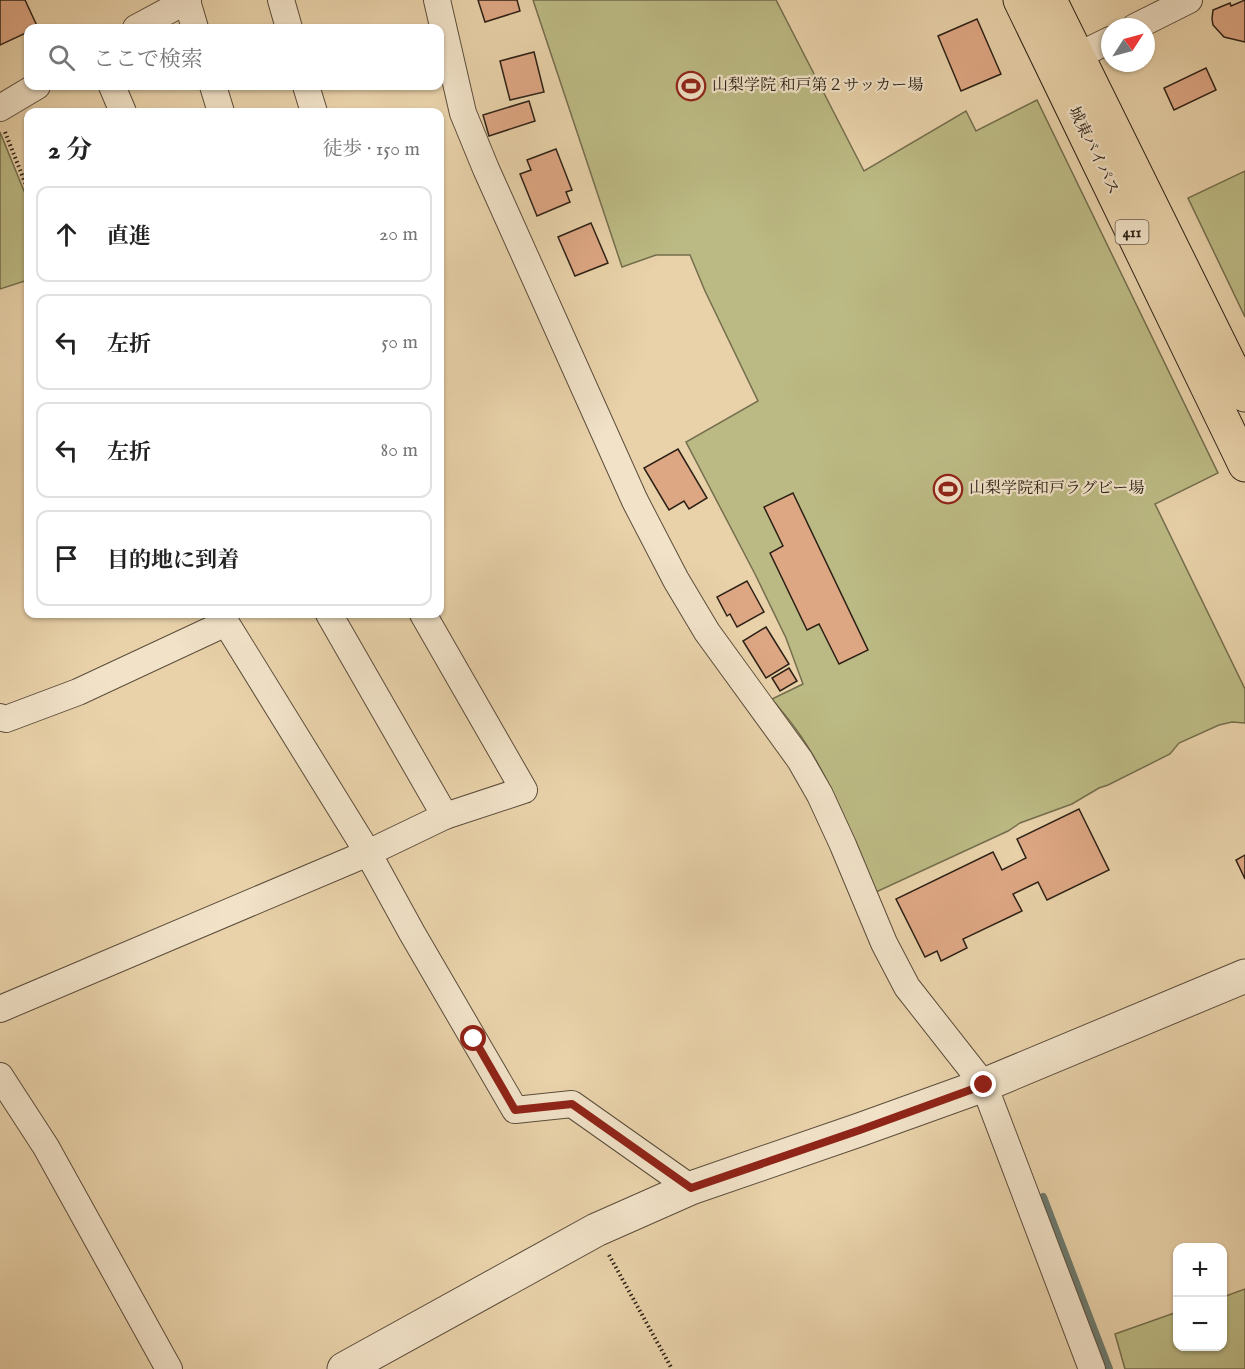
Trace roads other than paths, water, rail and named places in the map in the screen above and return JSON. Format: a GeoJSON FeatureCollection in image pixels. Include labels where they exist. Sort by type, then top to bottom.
{"type":"FeatureCollection","features":[{"type":"Feature","properties":{"kind":"highway","name":"城東バイパス"},"geometry":{"type":"LineString","coordinates":[[1020,0],[1065,62],[1245,395]]}},
{"type":"Feature","properties":{"kind":"highway","name":"城東バイパス"},"geometry":{"type":"LineString","coordinates":[[1050,0],[1065,62],[1245,465]]}},
{"type":"Feature","properties":{"kind":"street"},"geometry":{"type":"LineString","coordinates":[[143,24],[187,0],[194,24]]}},
{"type":"Feature","properties":{"kind":"street"},"geometry":{"type":"LineString","coordinates":[[280,0],[288,24]]}},
{"type":"Feature","properties":{"kind":"street"},"geometry":{"type":"LineString","coordinates":[[437,0],[443,24]]}},
{"type":"Feature","properties":{"kind":"street"},"geometry":{"type":"LineString","coordinates":[[1153,18],[1189,0]]}},
{"type":"Feature","properties":{"kind":"street"},"geometry":{"type":"LineString","coordinates":[[444,30],[463,113],[635,501],[676,580],[707,632],[800,760],[820,795],[884,944],[907,987],[984,1085],[1092,1369]]}},
{"type":"Feature","properties":{"kind":"street"},"geometry":{"type":"LineString","coordinates":[[1065,62],[1101,44]]}},
{"type":"Feature","properties":{"kind":"street"},"geometry":{"type":"LineString","coordinates":[[2,119],[33,90]]}},
{"type":"Feature","properties":{"kind":"street"},"geometry":{"type":"LineString","coordinates":[[114,90],[121,108]]}},
{"type":"Feature","properties":{"kind":"street"},"geometry":{"type":"LineString","coordinates":[[214,90],[220,108]]}},
{"type":"Feature","properties":{"kind":"street"},"geometry":{"type":"LineString","coordinates":[[307,90],[313,108]]}},
{"type":"Feature","properties":{"kind":"street"},"geometry":{"type":"LineString","coordinates":[[332,618],[445,816]]}},
{"type":"Feature","properties":{"kind":"street"},"geometry":{"type":"LineString","coordinates":[[0,1009],[368,853],[445,816],[525,790],[425,618]]}},
{"type":"Feature","properties":{"kind":"street"},"geometry":{"type":"LineString","coordinates":[[0,717],[6,719],[78,692],[226,623],[368,853],[515,1110],[572,1104],[691,1188]]}},
{"type":"Feature","properties":{"kind":"street"},"geometry":{"type":"LineString","coordinates":[[344,1369],[596,1230],[691,1188],[984,1085],[1245,976]]}},
{"type":"Feature","properties":{"kind":"street"},"geometry":{"type":"LineString","coordinates":[[0,1076],[46,1147],[169,1369]]}},
{"type":"Feature","properties":{"kind":"waterway"},"geometry":{"type":"LineString","coordinates":[[1043,1197],[1109,1369]]}},
{"type":"Feature","properties":{"kind":"place","name":"山梨学院 和戸第２サッカー場"},"geometry":{"type":"Point","coordinates":[691,86]}},
{"type":"Feature","properties":{"kind":"place","name":"山梨学院和戸ラグビー場"},"geometry":{"type":"Point","coordinates":[948,489]}}]}
